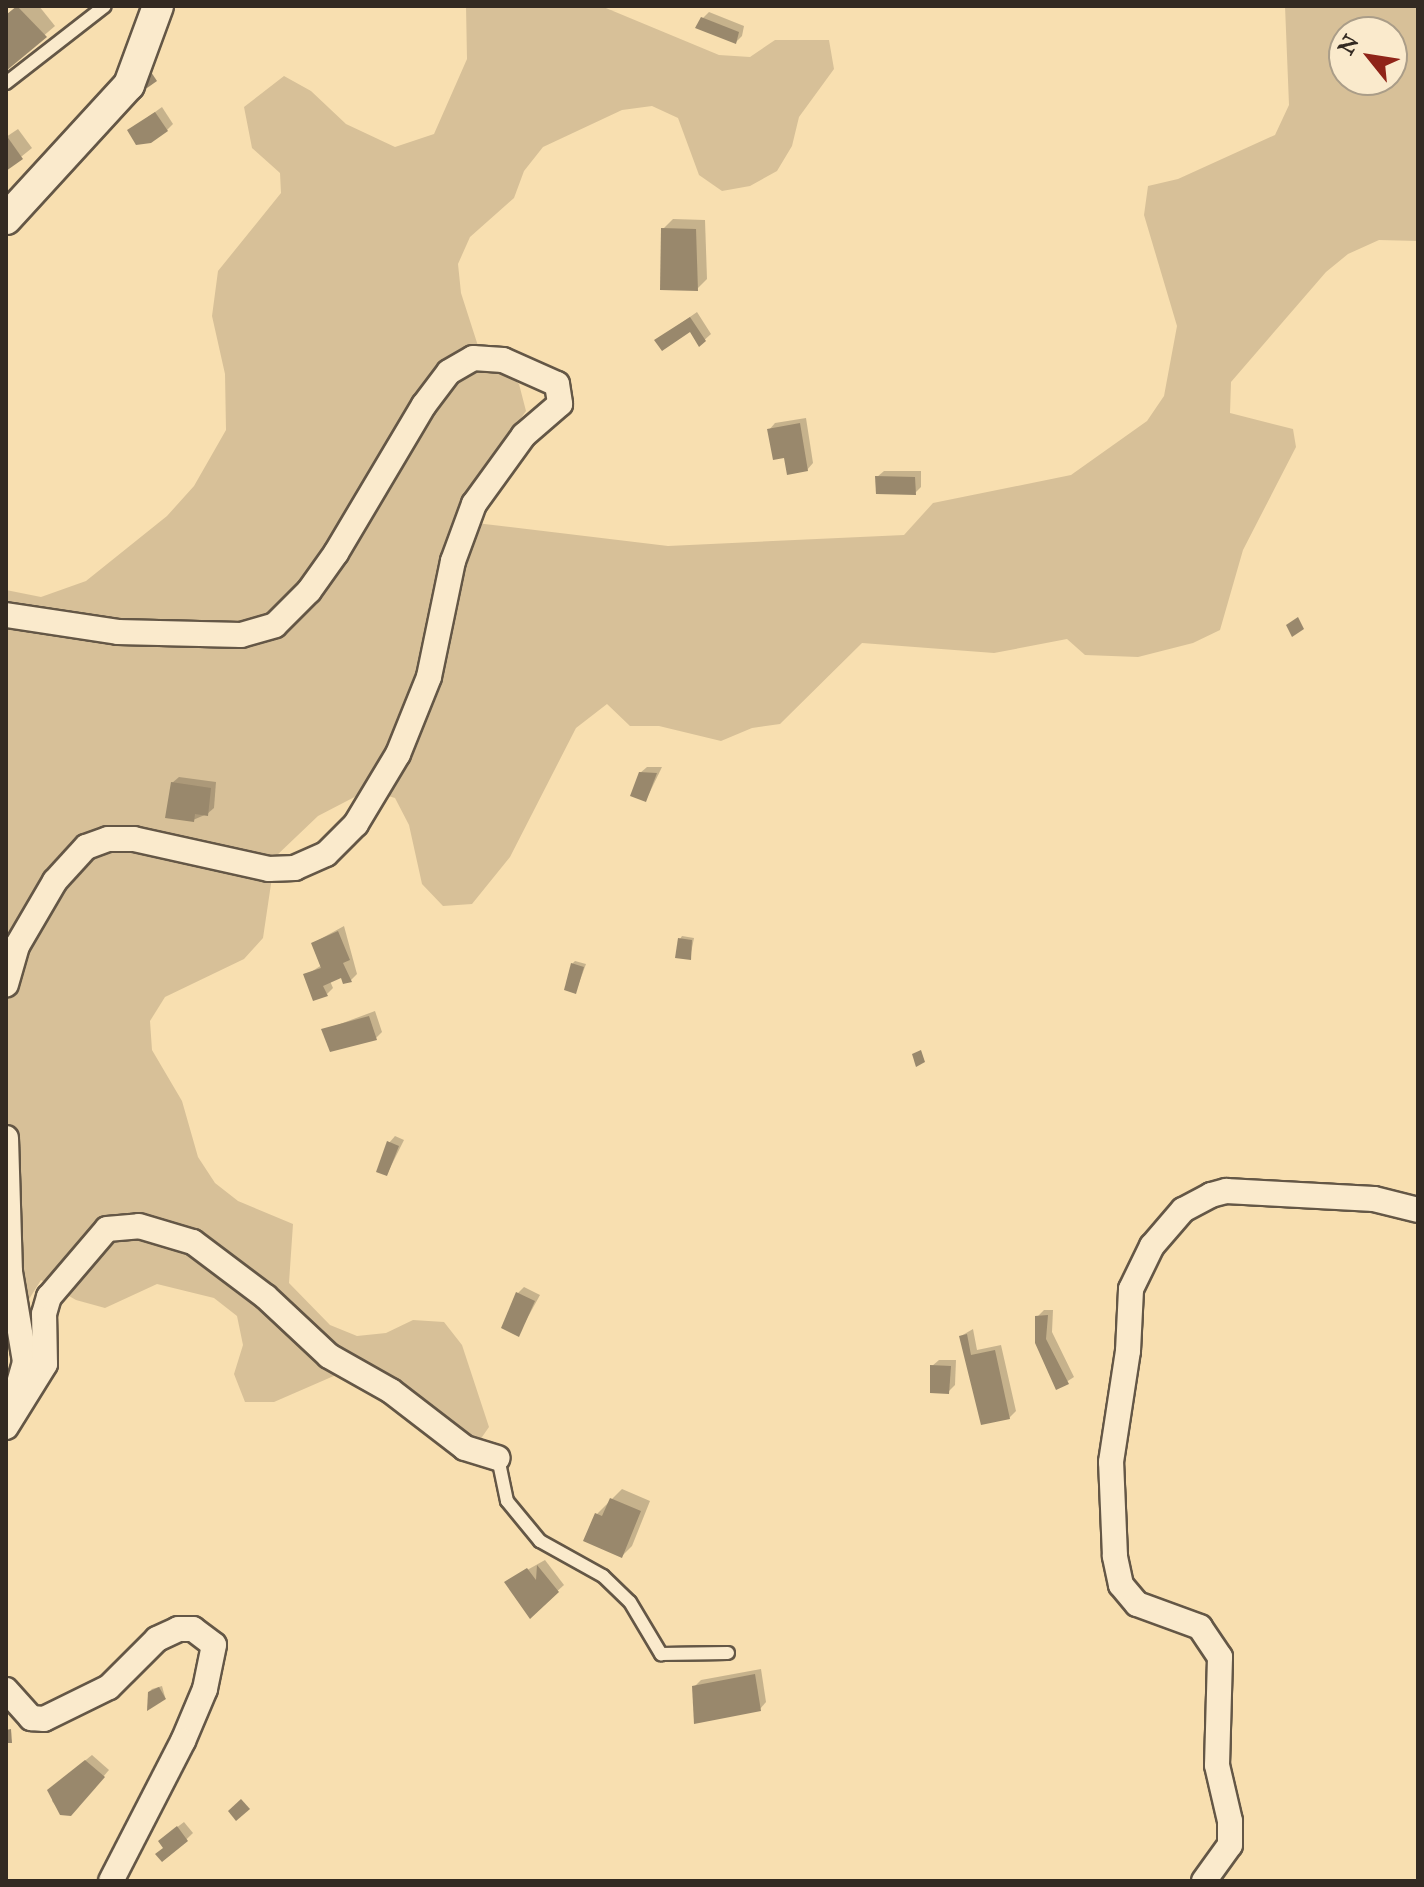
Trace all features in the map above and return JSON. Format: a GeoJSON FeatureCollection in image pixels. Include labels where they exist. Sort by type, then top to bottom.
{"type":"FeatureCollection","features":[{"type":"Feature","properties":{"kind":"street"},"geometry":{"type":"LineString","coordinates":[[6,219],[129,85],[158,6]]}},
{"type":"Feature","properties":{"kind":"street"},"geometry":{"type":"LineString","coordinates":[[6,615],[133,632],[241,635],[275,625],[309,591],[336,553],[424,405],[449,372],[473,358],[503,360],[557,384],[560,404],[524,435],[474,504],[453,561],[429,677],[398,754],[356,824],[326,854],[295,868],[269,869],[134,839],[108,839],[86,847],[55,881],[17,946],[6,984]]}},
{"type":"Feature","properties":{"kind":"street"},"geometry":{"type":"LineString","coordinates":[[6,1138],[10,1272],[25,1362],[7,1424]]}},
{"type":"Feature","properties":{"kind":"street"},"geometry":{"type":"LineString","coordinates":[[1204,1881],[1230,1845],[1230,1821],[1217,1765],[1220,1657],[1200,1627],[1137,1604],[1121,1585],[1115,1556],[1111,1462],[1131,1289],[1152,1246],[1183,1210],[1211,1195],[1226,1191],[1374,1199],[1418,1210]]}},
{"type":"Feature","properties":{"kind":"street"},"geometry":{"type":"LineString","coordinates":[[7,1424],[45,1364],[49,1297],[107,1229],[139,1226],[193,1242],[266,1297],[329,1356],[391,1391],[465,1448],[498,1458]]}},
{"type":"Feature","properties":{"kind":"street"},"geometry":{"type":"LineString","coordinates":[[6,1690],[31,1718],[44,1719],[109,1687],[157,1639],[178,1629],[193,1629],[214,1645],[213,1665],[189,1728],[111,1881]]}},
{"type":"Feature","properties":{"kind":"lane"},"geometry":{"type":"LineString","coordinates":[[6,83],[105,6]]}},
{"type":"Feature","properties":{"kind":"lane"},"geometry":{"type":"LineString","coordinates":[[498,1458],[507,1501],[540,1541],[603,1576],[630,1602],[661,1654],[728,1653]]}},
{"type":"Feature","properties":{"kind":"shaded area"},"geometry":{"type":"Polygon","coordinates":[[[466,6],[601,6],[719,55],[750,57],[775,40],[829,40],[834,69],[799,117],[792,146],[777,171],[750,186],[722,191],[699,175],[678,118],[652,106],[622,110],[543,147],[524,171],[514,198],[470,237],[458,264],[461,293],[479,349],[519,384],[526,411],[476,481],[476,523],[668,546],[904,535],[933,503],[1071,475],[1147,421],[1164,396],[1177,326],[1144,215],[1148,186],[1178,179],[1275,135],[1289,105],[1285,6],[1418,6],[1418,241],[1379,240],[1348,254],[1326,272],[1231,382],[1230,413],[1293,429],[1296,447],[1243,550],[1220,630],[1193,643],[1138,657],[1085,655],[1067,639],[994,653],[862,643],[780,724],[752,728],[721,741],[659,726],[630,726],[607,704],[576,728],[510,857],[472,904],[443,906],[422,884],[409,825],[395,798],[368,790],[318,816],[275,857],[263,938],[244,959],[165,997],[150,1021],[152,1050],[182,1101],[198,1157],[215,1183],[238,1201],[293,1224],[289,1283],[330,1325],[357,1336],[386,1333],[413,1320],[444,1322],[462,1345],[489,1427],[473,1450],[359,1365],[274,1402],[245,1402],[234,1374],[243,1345],[237,1316],[214,1298],[157,1284],[105,1308],[76,1300],[41,1280],[6,1336],[6,590],[41,597],[86,581],[167,516],[194,486],[226,430],[225,374],[212,316],[218,271],[281,193],[280,173],[252,148],[244,107],[284,76],[311,91],[346,124],[395,147],[434,134],[467,59],[466,6]]]}},
{"type":"Feature","properties":{"kind":"building"},"geometry":{"type":"Polygon","coordinates":[[[17,6],[47,37],[6,71],[6,15],[17,6]]]}},
{"type":"Feature","properties":{"kind":"building"},"geometry":{"type":"Polygon","coordinates":[[[701,17],[739,32],[736,44],[695,28],[701,17]]]}},
{"type":"Feature","properties":{"kind":"building"},"geometry":{"type":"Polygon","coordinates":[[[151,72],[157,81],[147,88],[141,79],[151,72]]]}},
{"type":"Feature","properties":{"kind":"building"},"geometry":{"type":"Polygon","coordinates":[[[155,112],[168,131],[151,143],[136,145],[127,130],[155,112]]]}},
{"type":"Feature","properties":{"kind":"building"},"geometry":{"type":"Polygon","coordinates":[[[6,135],[23,159],[6,171],[6,135]]]}},
{"type":"Feature","properties":{"kind":"building"},"geometry":{"type":"Polygon","coordinates":[[[661,228],[696,229],[698,291],[660,290],[661,228]]]}},
{"type":"Feature","properties":{"kind":"building"},"geometry":{"type":"Polygon","coordinates":[[[690,317],[706,341],[699,347],[690,332],[662,351],[654,340],[690,317]]]}},
{"type":"Feature","properties":{"kind":"building"},"geometry":{"type":"Polygon","coordinates":[[[800,423],[808,471],[787,475],[784,458],[773,460],[767,429],[800,423]]]}},
{"type":"Feature","properties":{"kind":"building"},"geometry":{"type":"Polygon","coordinates":[[[875,476],[915,477],[916,495],[876,494],[875,476]]]}},
{"type":"Feature","properties":{"kind":"building"},"geometry":{"type":"Polygon","coordinates":[[[1298,617],[1304,629],[1292,637],[1286,625],[1298,617]]]}},
{"type":"Feature","properties":{"kind":"building"},"geometry":{"type":"Polygon","coordinates":[[[639,772],[657,773],[646,802],[630,796],[639,772]]]}},
{"type":"Feature","properties":{"kind":"building"},"geometry":{"type":"Polygon","coordinates":[[[171,782],[211,788],[208,816],[195,814],[194,822],[165,818],[171,782]]]}},
{"type":"Feature","properties":{"kind":"building"},"geometry":{"type":"Polygon","coordinates":[[[338,931],[350,960],[343,963],[352,982],[343,984],[341,978],[323,986],[328,996],[313,1001],[303,974],[321,968],[311,943],[338,931]]]}},
{"type":"Feature","properties":{"kind":"building"},"geometry":{"type":"Polygon","coordinates":[[[678,938],[692,940],[691,960],[675,958],[678,938]]]}},
{"type":"Feature","properties":{"kind":"building"},"geometry":{"type":"Polygon","coordinates":[[[571,963],[584,967],[576,994],[564,990],[571,963]]]}},
{"type":"Feature","properties":{"kind":"building"},"geometry":{"type":"Polygon","coordinates":[[[369,1016],[377,1040],[330,1052],[321,1029],[369,1016]]]}},
{"type":"Feature","properties":{"kind":"building"},"geometry":{"type":"Polygon","coordinates":[[[921,1050],[925,1062],[916,1067],[912,1054],[921,1050]]]}},
{"type":"Feature","properties":{"kind":"building"},"geometry":{"type":"Polygon","coordinates":[[[387,1141],[399,1146],[387,1176],[376,1172],[387,1141]]]}},
{"type":"Feature","properties":{"kind":"building"},"geometry":{"type":"Polygon","coordinates":[[[516,1292],[535,1301],[519,1337],[501,1328],[516,1292]]]}},
{"type":"Feature","properties":{"kind":"building"},"geometry":{"type":"Polygon","coordinates":[[[1048,1315],[1046,1339],[1069,1384],[1056,1390],[1035,1343],[1035,1316],[1048,1315]]]}},
{"type":"Feature","properties":{"kind":"building"},"geometry":{"type":"Polygon","coordinates":[[[967,1334],[971,1355],[995,1350],[1010,1419],[981,1425],[959,1336],[967,1334]]]}},
{"type":"Feature","properties":{"kind":"building"},"geometry":{"type":"Polygon","coordinates":[[[930,1365],[951,1366],[949,1394],[930,1393],[930,1365]]]}},
{"type":"Feature","properties":{"kind":"building"},"geometry":{"type":"Polygon","coordinates":[[[610,1498],[641,1511],[622,1558],[583,1541],[595,1513],[602,1516],[610,1498]]]}},
{"type":"Feature","properties":{"kind":"building"},"geometry":{"type":"Polygon","coordinates":[[[537,1565],[559,1592],[530,1619],[504,1582],[527,1568],[536,1580],[537,1565]]]}},
{"type":"Feature","properties":{"kind":"building"},"geometry":{"type":"Polygon","coordinates":[[[755,1674],[761,1711],[694,1724],[692,1686],[755,1674]]]}},
{"type":"Feature","properties":{"kind":"building"},"geometry":{"type":"Polygon","coordinates":[[[159,1687],[166,1699],[147,1711],[148,1692],[159,1687]]]}},
{"type":"Feature","properties":{"kind":"building"},"geometry":{"type":"Polygon","coordinates":[[[11,1729],[12,1743],[6,1743],[6,1730],[11,1729]]]}},
{"type":"Feature","properties":{"kind":"building"},"geometry":{"type":"Polygon","coordinates":[[[85,1760],[105,1777],[71,1816],[60,1815],[47,1790],[85,1760]]]}},
{"type":"Feature","properties":{"kind":"building"},"geometry":{"type":"Polygon","coordinates":[[[241,1799],[250,1809],[236,1821],[228,1811],[241,1799]]]}},
{"type":"Feature","properties":{"kind":"building"},"geometry":{"type":"Polygon","coordinates":[[[177,1826],[188,1841],[162,1862],[155,1854],[163,1848],[158,1841],[177,1826]]]}}]}
